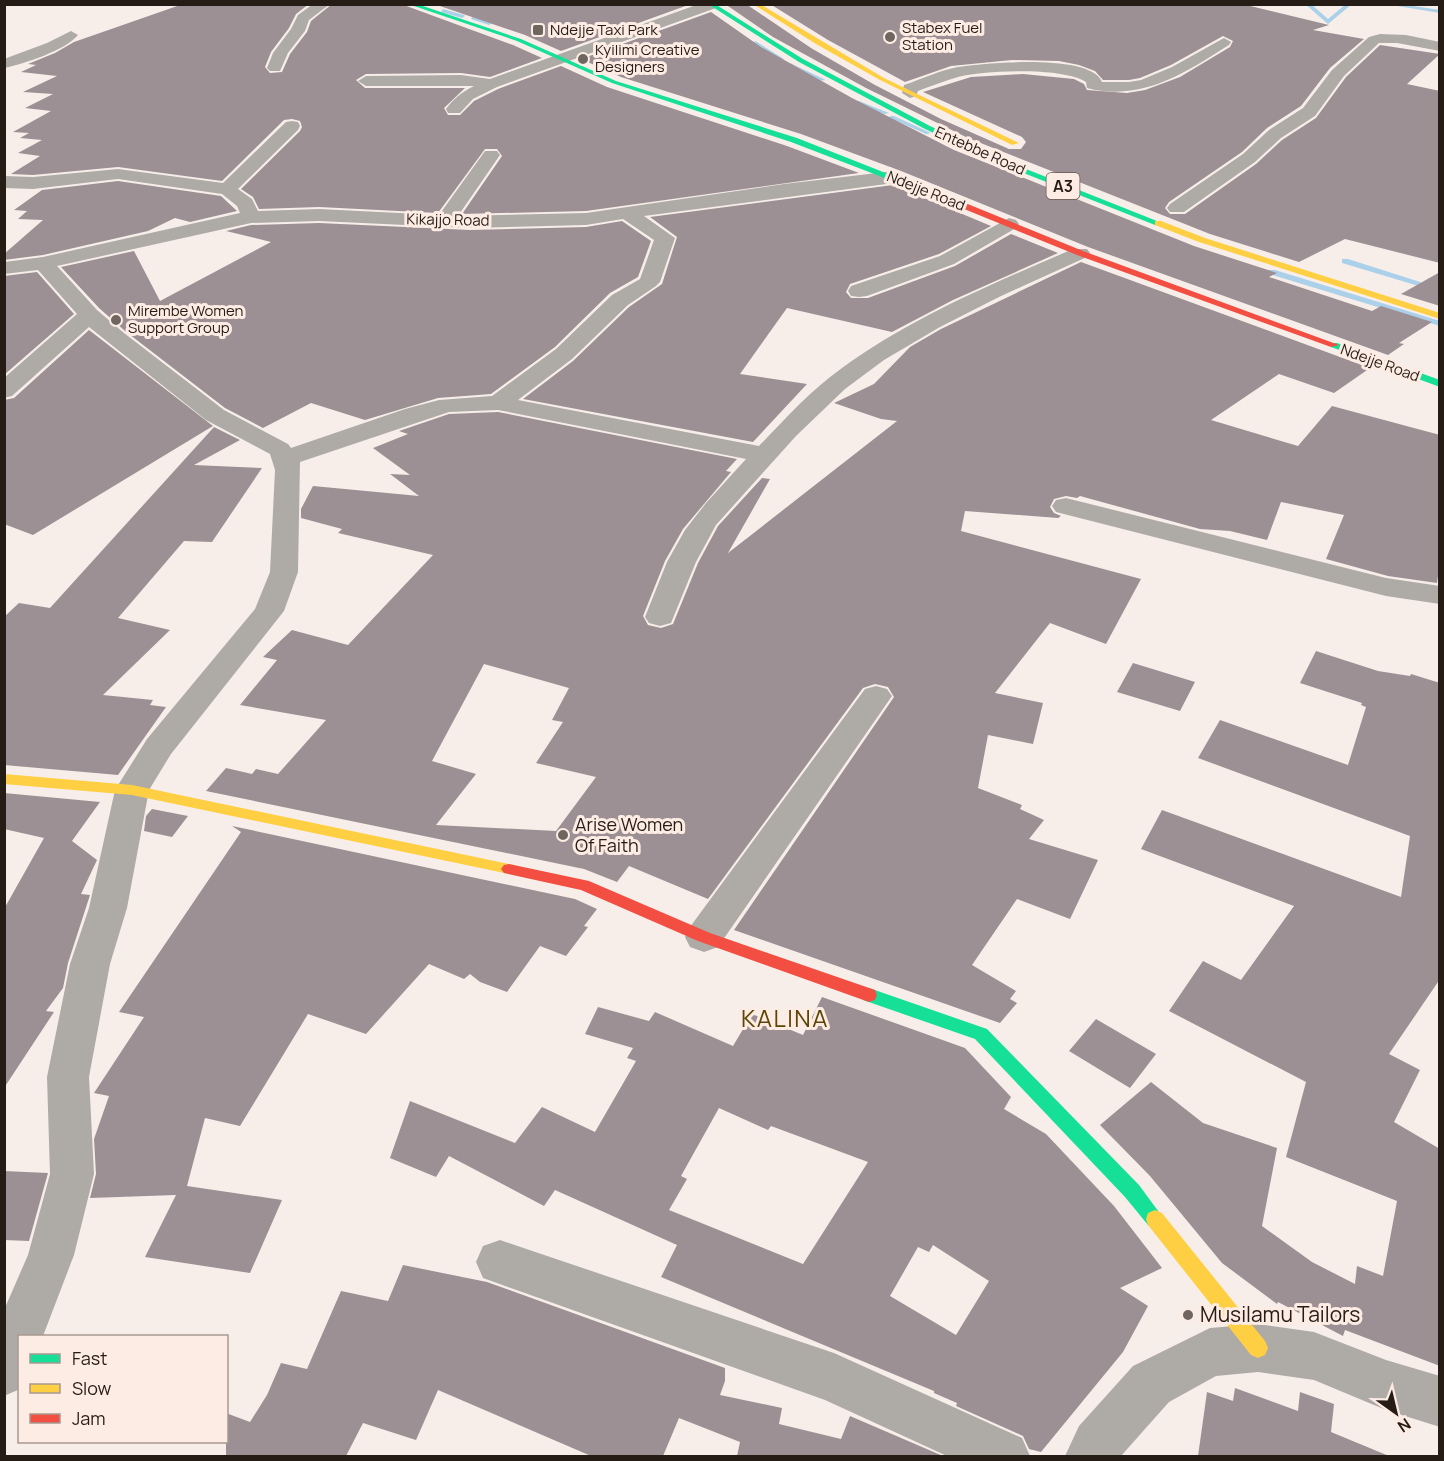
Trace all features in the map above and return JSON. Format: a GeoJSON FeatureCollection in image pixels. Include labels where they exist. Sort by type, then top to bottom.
{"type":"FeatureCollection","features":[{"type":"Feature","properties":{"kind":"street"},"geometry":{"type":"LineString","coordinates":[[275,68],[276,58],[281,49],[301,26],[303,18],[323,4]]}},
{"type":"Feature","properties":{"kind":"street","name":"Ndejje Road"},"geometry":{"type":"LineString","coordinates":[[410,4],[519,40],[614,82],[794,140],[894,177],[1080,253],[1440,384]]}},
{"type":"Feature","properties":{"kind":"street","name":"Entebbe Road"},"geometry":{"type":"LineString","coordinates":[[755,4],[812,42],[910,93],[1023,146]]}},
{"type":"Feature","properties":{"kind":"street"},"geometry":{"type":"LineString","coordinates":[[454,110],[467,96],[491,84],[563,60],[710,5]]}},
{"type":"Feature","properties":{"kind":"street","name":"Entebbe Road"},"geometry":{"type":"LineString","coordinates":[[710,5],[767,42],[859,93],[961,144],[1202,240],[1440,316]]}},
{"type":"Feature","properties":{"kind":"street"},"geometry":{"type":"LineString","coordinates":[[4,64],[52,46],[71,35]]}},
{"type":"Feature","properties":{"kind":"street"},"geometry":{"type":"LineString","coordinates":[[1172,206],[1249,158],[1275,134],[1309,112],[1338,74],[1378,37],[1440,47]]}},
{"type":"Feature","properties":{"kind":"street"},"geometry":{"type":"LineString","coordinates":[[910,93],[910,88],[958,72],[1025,66],[1080,71],[1094,80],[1093,85],[1108,89],[1133,88],[1187,64],[1224,42]]}},
{"type":"Feature","properties":{"kind":"street"},"geometry":{"type":"LineString","coordinates":[[366,81],[461,80],[491,84]]}},
{"type":"Feature","properties":{"kind":"street"},"geometry":{"type":"LineString","coordinates":[[227,189],[292,126]]}},
{"type":"Feature","properties":{"kind":"street"},"geometry":{"type":"LineString","coordinates":[[444,221],[491,155]]}},
{"type":"Feature","properties":{"kind":"street"},"geometry":{"type":"LineString","coordinates":[[4,182],[33,183],[118,174],[227,189],[245,202],[251,217]]}},
{"type":"Feature","properties":{"kind":"street","name":"Kikajjo Road"},"geometry":{"type":"LineString","coordinates":[[4,268],[43,263],[251,217],[319,216],[444,221],[586,219],[784,190],[894,177]]}},
{"type":"Feature","properties":{"kind":"street"},"geometry":{"type":"LineString","coordinates":[[1172,206],[1196,214]]}},
{"type":"Feature","properties":{"kind":"street"},"geometry":{"type":"LineString","coordinates":[[498,403],[564,354],[620,300],[649,282],[665,238],[627,213]]}},
{"type":"Feature","properties":{"kind":"street"},"geometry":{"type":"LineString","coordinates":[[859,291],[947,260],[1010,224]]}},
{"type":"Feature","properties":{"kind":"street"},"geometry":{"type":"LineString","coordinates":[[660,617],[685,552],[720,502],[810,409],[849,374],[890,347],[1033,273],[1080,253]]}},
{"type":"Feature","properties":{"kind":"street"},"geometry":{"type":"LineString","coordinates":[[19,1335],[51,1255],[72,1174],[68,1077],[90,964],[108,908],[132,790],[159,747],[269,611],[284,572],[288,470],[286,458],[279,449],[215,415],[89,315],[43,263]]}},
{"type":"Feature","properties":{"kind":"street"},"geometry":{"type":"LineString","coordinates":[[4,391],[89,315]]}},
{"type":"Feature","properties":{"kind":"street"},"geometry":{"type":"LineString","coordinates":[[286,458],[414,414],[448,405],[498,403],[765,455]]}},
{"type":"Feature","properties":{"kind":"street"},"geometry":{"type":"LineString","coordinates":[[1066,506],[1386,587],[1440,595]]}},
{"type":"Feature","properties":{"kind":"street"},"geometry":{"type":"LineString","coordinates":[[704,936],[876,696]]}},
{"type":"Feature","properties":{"kind":"street"},"geometry":{"type":"LineString","coordinates":[[4,779],[132,790],[584,885],[704,936],[981,1034],[1132,1191],[1258,1348]]}},
{"type":"Feature","properties":{"kind":"street"},"geometry":{"type":"LineString","coordinates":[[501,1262],[834,1378],[1004,1456]]}},
{"type":"Feature","properties":{"kind":"street"},"geometry":{"type":"LineString","coordinates":[[4,1371],[18,1336]]}},
{"type":"Feature","properties":{"kind":"street"},"geometry":{"type":"LineString","coordinates":[[1091,1456],[1097,1444],[1151,1384],[1210,1352],[1258,1348],[1314,1356],[1386,1385],[1440,1402]]}},
{"type":"Feature","properties":{"kind":"building"},"geometry":{"type":"Polygon","coordinates":[[[183,4],[309,4],[296,14],[289,28],[271,52],[265,67],[270,73],[282,72],[290,54],[307,32],[311,21],[332,4],[401,4],[542,58],[490,77],[461,73],[366,74],[356,80],[365,88],[465,88],[444,108],[448,115],[460,115],[474,101],[498,89],[561,66],[607,87],[787,146],[859,173],[586,211],[462,214],[502,156],[497,149],[485,149],[438,213],[319,207],[259,209],[253,197],[241,189],[300,131],[302,127],[300,121],[292,119],[284,120],[222,181],[118,167],[33,175],[11,174],[40,156],[18,153],[42,140],[20,138],[29,133],[13,132],[51,111],[25,108],[53,94],[23,92],[57,76],[21,72],[36,65],[28,64],[74,42],[183,4]]]}},
{"type":"Feature","properties":{"kind":"building"},"geometry":{"type":"Polygon","coordinates":[[[434,4],[691,4],[561,51],[525,35],[434,4]]]}},
{"type":"Feature","properties":{"kind":"building"},"geometry":{"type":"Polygon","coordinates":[[[725,4],[746,4],[811,48],[875,85],[941,119],[1009,149],[1021,149],[1026,142],[1022,137],[923,92],[971,77],[1023,74],[1074,79],[1084,84],[1087,90],[1127,93],[1145,90],[1180,77],[1230,47],[1233,41],[1223,36],[1171,65],[1140,78],[1129,80],[1103,80],[1095,71],[1059,61],[1012,60],[951,66],[905,82],[828,40],[770,4],[1242,4],[1329,25],[1313,30],[1364,39],[1330,68],[1301,106],[1267,128],[1242,152],[1169,202],[1165,208],[1170,214],[1185,214],[1256,164],[1282,140],[1316,118],[1346,77],[1380,45],[1440,54],[1407,84],[1440,91],[1440,263],[1345,239],[1299,262],[1210,234],[968,138],[866,88],[773,37],[725,4]]]}},
{"type":"Feature","properties":{"kind":"building"},"geometry":{"type":"Polygon","coordinates":[[[711,12],[761,47],[852,98],[954,150],[1194,246],[1277,273],[1269,277],[1372,311],[1381,306],[1432,322],[1399,343],[1404,344],[1388,355],[1088,247],[901,171],[801,134],[621,77],[581,59],[711,12]]]}},
{"type":"Feature","properties":{"kind":"building"},"geometry":{"type":"Polygon","coordinates":[[[118,181],[221,196],[237,211],[190,222],[175,218],[148,231],[43,255],[4,260],[4,254],[43,220],[18,219],[27,211],[14,210],[42,190],[118,181]]]}},
{"type":"Feature","properties":{"kind":"building"},"geometry":{"type":"Polygon","coordinates":[[[893,185],[991,226],[939,254],[850,284],[846,292],[851,298],[868,298],[955,266],[1011,234],[1058,253],[953,300],[892,332],[787,308],[740,374],[807,384],[753,442],[523,399],[573,361],[629,307],[662,284],[677,237],[650,217],[893,185]]]}},
{"type":"Feature","properties":{"kind":"building"},"geometry":{"type":"Polygon","coordinates":[[[622,221],[651,241],[638,277],[610,293],[555,347],[491,394],[438,398],[365,420],[311,403],[263,428],[225,408],[125,331],[99,308],[61,267],[134,251],[160,301],[271,242],[226,231],[251,225],[319,223],[470,230],[586,227],[622,221]]]}},
{"type":"Feature","properties":{"kind":"building"},"geometry":{"type":"Polygon","coordinates":[[[1081,262],[1370,368],[1334,393],[1279,374],[1211,420],[1298,446],[1332,406],[1440,435],[1440,562],[1437,583],[1388,576],[1326,559],[1344,515],[1281,502],[1267,540],[1230,531],[1200,529],[1080,496],[1054,499],[1050,507],[1054,513],[1061,516],[1058,518],[965,511],[961,531],[1141,579],[1106,644],[1050,623],[995,693],[1043,703],[1033,744],[988,735],[978,788],[1022,805],[1020,809],[1044,820],[1029,839],[1098,860],[1070,919],[1017,899],[972,965],[1016,991],[1010,999],[1017,1003],[1000,1023],[734,930],[894,697],[888,687],[875,684],[863,688],[708,899],[629,866],[617,882],[584,869],[206,791],[226,768],[252,774],[256,769],[278,774],[326,720],[240,705],[277,660],[263,657],[292,630],[348,645],[433,555],[338,533],[342,529],[301,518],[301,509],[313,486],[419,496],[390,474],[410,475],[373,448],[408,434],[399,431],[449,414],[498,412],[737,459],[726,471],[731,472],[683,529],[665,561],[643,616],[648,625],[661,628],[673,624],[698,563],[718,526],[762,478],[770,479],[728,553],[897,421],[881,419],[834,403],[874,384],[910,347],[941,329],[1081,262]],[[484,664],[432,761],[476,774],[436,825],[556,831],[596,777],[536,763],[563,722],[552,720],[569,688],[484,664]]]}},
{"type":"Feature","properties":{"kind":"building"},"geometry":{"type":"Polygon","coordinates":[[[37,272],[74,314],[4,375],[4,276],[37,272]]]}},
{"type":"Feature","properties":{"kind":"building"},"geometry":{"type":"Polygon","coordinates":[[[1440,272],[1440,306],[1401,294],[1440,272]]]}},
{"type":"Feature","properties":{"kind":"building"},"geometry":{"type":"Polygon","coordinates":[[[89,330],[213,426],[33,535],[4,524],[4,400],[14,398],[89,330]]]}},
{"type":"Feature","properties":{"kind":"building"},"geometry":{"type":"Polygon","coordinates":[[[214,427],[240,440],[194,465],[262,468],[212,542],[184,541],[118,618],[170,630],[103,695],[153,700],[150,705],[166,707],[118,775],[4,765],[4,617],[19,603],[50,608],[214,427]]]}},
{"type":"Feature","properties":{"kind":"building"},"geometry":{"type":"Polygon","coordinates":[[[1316,651],[1378,671],[1410,676],[1411,674],[1440,683],[1440,979],[1389,1054],[1420,1070],[1394,1122],[1440,1149],[1440,1366],[1345,1330],[1343,1336],[1278,1302],[1277,1304],[1222,1263],[1150,1176],[1100,1125],[1151,1082],[1203,1123],[1277,1148],[1262,1226],[1312,1262],[1355,1284],[1357,1266],[1383,1276],[1397,1201],[1286,1157],[1306,1082],[1169,1011],[1203,961],[1241,980],[1294,906],[1141,849],[1162,810],[1401,897],[1410,836],[1198,758],[1220,720],[1348,765],[1366,707],[1361,705],[1362,703],[1300,683],[1316,651]]]}},
{"type":"Feature","properties":{"kind":"building"},"geometry":{"type":"Polygon","coordinates":[[[1133,663],[1195,682],[1180,711],[1117,692],[1133,663]]]}},
{"type":"Feature","properties":{"kind":"building"},"geometry":{"type":"Polygon","coordinates":[[[4,793],[100,802],[72,841],[97,860],[81,894],[90,895],[68,963],[63,988],[46,1011],[54,1012],[4,1088],[4,909],[44,838],[4,829],[4,793]]]}},
{"type":"Feature","properties":{"kind":"building"},"geometry":{"type":"Polygon","coordinates":[[[152,809],[188,816],[172,837],[144,831],[146,816],[152,809]]]}},
{"type":"Feature","properties":{"kind":"building"},"geometry":{"type":"Polygon","coordinates":[[[232,826],[575,899],[597,909],[584,926],[588,927],[566,956],[540,946],[507,992],[480,982],[470,974],[464,979],[429,964],[366,1034],[308,1014],[240,1126],[205,1118],[187,1186],[282,1200],[250,1273],[145,1257],[176,1195],[90,1198],[96,1174],[94,1139],[109,1096],[94,1093],[144,1017],[119,1012],[241,832],[232,826]]]}},
{"type":"Feature","properties":{"kind":"building"},"geometry":{"type":"Polygon","coordinates":[[[822,997],[965,1048],[1011,1097],[1004,1109],[1046,1134],[1114,1206],[1162,1268],[1120,1288],[1148,1306],[1123,1352],[1041,1452],[1029,1449],[1023,1436],[956,1406],[957,1403],[934,1391],[661,1277],[677,1245],[555,1190],[544,1206],[449,1156],[436,1177],[390,1158],[410,1101],[515,1143],[542,1107],[595,1132],[636,1061],[627,1058],[633,1048],[585,1034],[598,1007],[649,1021],[655,1012],[733,1046],[752,1014],[803,1035],[822,997]],[[719,1108],[681,1176],[687,1179],[669,1210],[803,1264],[868,1162],[771,1126],[768,1130],[719,1108]],[[933,1245],[929,1252],[918,1247],[890,1296],[956,1335],[989,1281],[933,1245]]]}},
{"type":"Feature","properties":{"kind":"building"},"geometry":{"type":"Polygon","coordinates":[[[1096,1019],[1156,1054],[1130,1088],[1069,1051],[1096,1019]]]}},
{"type":"Feature","properties":{"kind":"building"},"geometry":{"type":"Polygon","coordinates":[[[4,1171],[48,1173],[29,1241],[4,1240],[4,1171]]]}},
{"type":"Feature","properties":{"kind":"building"},"geometry":{"type":"Polygon","coordinates":[[[403,1265],[487,1282],[725,1368],[725,1381],[720,1395],[782,1408],[779,1424],[841,1439],[850,1416],[943,1456],[737,1456],[740,1442],[679,1418],[663,1456],[591,1456],[438,1390],[416,1440],[363,1423],[346,1456],[226,1456],[228,1414],[250,1422],[267,1395],[281,1363],[307,1369],[341,1291],[388,1301],[403,1265]]]}},
{"type":"Feature","properties":{"kind":"building"},"geometry":{"type":"Polygon","coordinates":[[[1235,1388],[1298,1411],[1300,1392],[1334,1404],[1331,1432],[1389,1456],[1198,1456],[1207,1392],[1233,1401],[1235,1388]]]}},
{"type":"Feature","properties":{"kind":"waterway"},"geometry":{"type":"LineString","coordinates":[[1307,4],[1328,22],[1350,4]]}},
{"type":"Feature","properties":{"kind":"waterway"},"geometry":{"type":"LineString","coordinates":[[1387,4],[1440,12]]}},
{"type":"Feature","properties":{"kind":"waterway"},"geometry":{"type":"LineString","coordinates":[[443,11],[462,16]]}},
{"type":"Feature","properties":{"kind":"waterway"},"geometry":{"type":"LineString","coordinates":[[473,18],[489,23]]}},
{"type":"Feature","properties":{"kind":"waterway"},"geometry":{"type":"LineString","coordinates":[[755,43],[781,59]]}},
{"type":"Feature","properties":{"kind":"waterway"},"geometry":{"type":"LineString","coordinates":[[790,65],[822,80]]}},
{"type":"Feature","properties":{"kind":"waterway"},"geometry":{"type":"LineString","coordinates":[[857,102],[886,113]]}},
{"type":"Feature","properties":{"kind":"waterway"},"geometry":{"type":"LineString","coordinates":[[892,117],[928,133]]}},
{"type":"Feature","properties":{"kind":"waterway"},"geometry":{"type":"LineString","coordinates":[[1345,261],[1435,288]]}},
{"type":"Feature","properties":{"kind":"waterway"},"geometry":{"type":"LineString","coordinates":[[1272,272],[1440,324]]}},
{"type":"Feature","properties":{"kind":"traffic: fast"},"geometry":{"type":"LineString","coordinates":[[410,4],[519,40],[614,82],[794,140],[950,200]]}},
{"type":"Feature","properties":{"kind":"traffic: fast"},"geometry":{"type":"LineString","coordinates":[[710,4],[801,61],[928,128],[984,154],[1158,223]]}},
{"type":"Feature","properties":{"kind":"traffic: fast"},"geometry":{"type":"LineString","coordinates":[[1334,345],[1440,384]]}},
{"type":"Feature","properties":{"kind":"traffic: fast"},"geometry":{"type":"LineString","coordinates":[[869,995],[981,1034],[1132,1191],[1155,1219]]}},
{"type":"Feature","properties":{"kind":"traffic: slow"},"geometry":{"type":"LineString","coordinates":[[755,4],[882,79],[1015,143]]}},
{"type":"Feature","properties":{"kind":"traffic: slow"},"geometry":{"type":"LineString","coordinates":[[1158,223],[1202,240],[1440,316]]}},
{"type":"Feature","properties":{"kind":"traffic: slow"},"geometry":{"type":"LineString","coordinates":[[4,779],[132,790],[509,869]]}},
{"type":"Feature","properties":{"kind":"traffic: slow"},"geometry":{"type":"LineString","coordinates":[[1155,1219],[1258,1348]]}},
{"type":"Feature","properties":{"kind":"traffic: jam"},"geometry":{"type":"LineString","coordinates":[[950,200],[1080,253],[1334,345]]}},
{"type":"Feature","properties":{"kind":"traffic: jam"},"geometry":{"type":"LineString","coordinates":[[509,869],[584,885],[704,937],[869,995]]}},
{"type":"Feature","properties":{"kind":"place","name":"Ndejje Taxi Park"},"geometry":{"type":"Point","coordinates":[538,30]}},
{"type":"Feature","properties":{"kind":"place","name":"Stabex Fuel Station"},"geometry":{"type":"Point","coordinates":[890,37]}},
{"type":"Feature","properties":{"kind":"place","name":"Kyilimi Creative Designers"},"geometry":{"type":"Point","coordinates":[583,59]}},
{"type":"Feature","properties":{"kind":"place","name":"Mirembe Women Support Group"},"geometry":{"type":"Point","coordinates":[116,320]}},
{"type":"Feature","properties":{"kind":"place","name":"Arise Women Of Faith"},"geometry":{"type":"Point","coordinates":[563,835]}},
{"type":"Feature","properties":{"kind":"place","name":"Musilamu Tailors"},"geometry":{"type":"Point","coordinates":[1188,1315]}},
{"type":"Feature","properties":{"kind":"district","name":"KALINA"},"geometry":{"type":"Point","coordinates":[785,1019]}}]}
